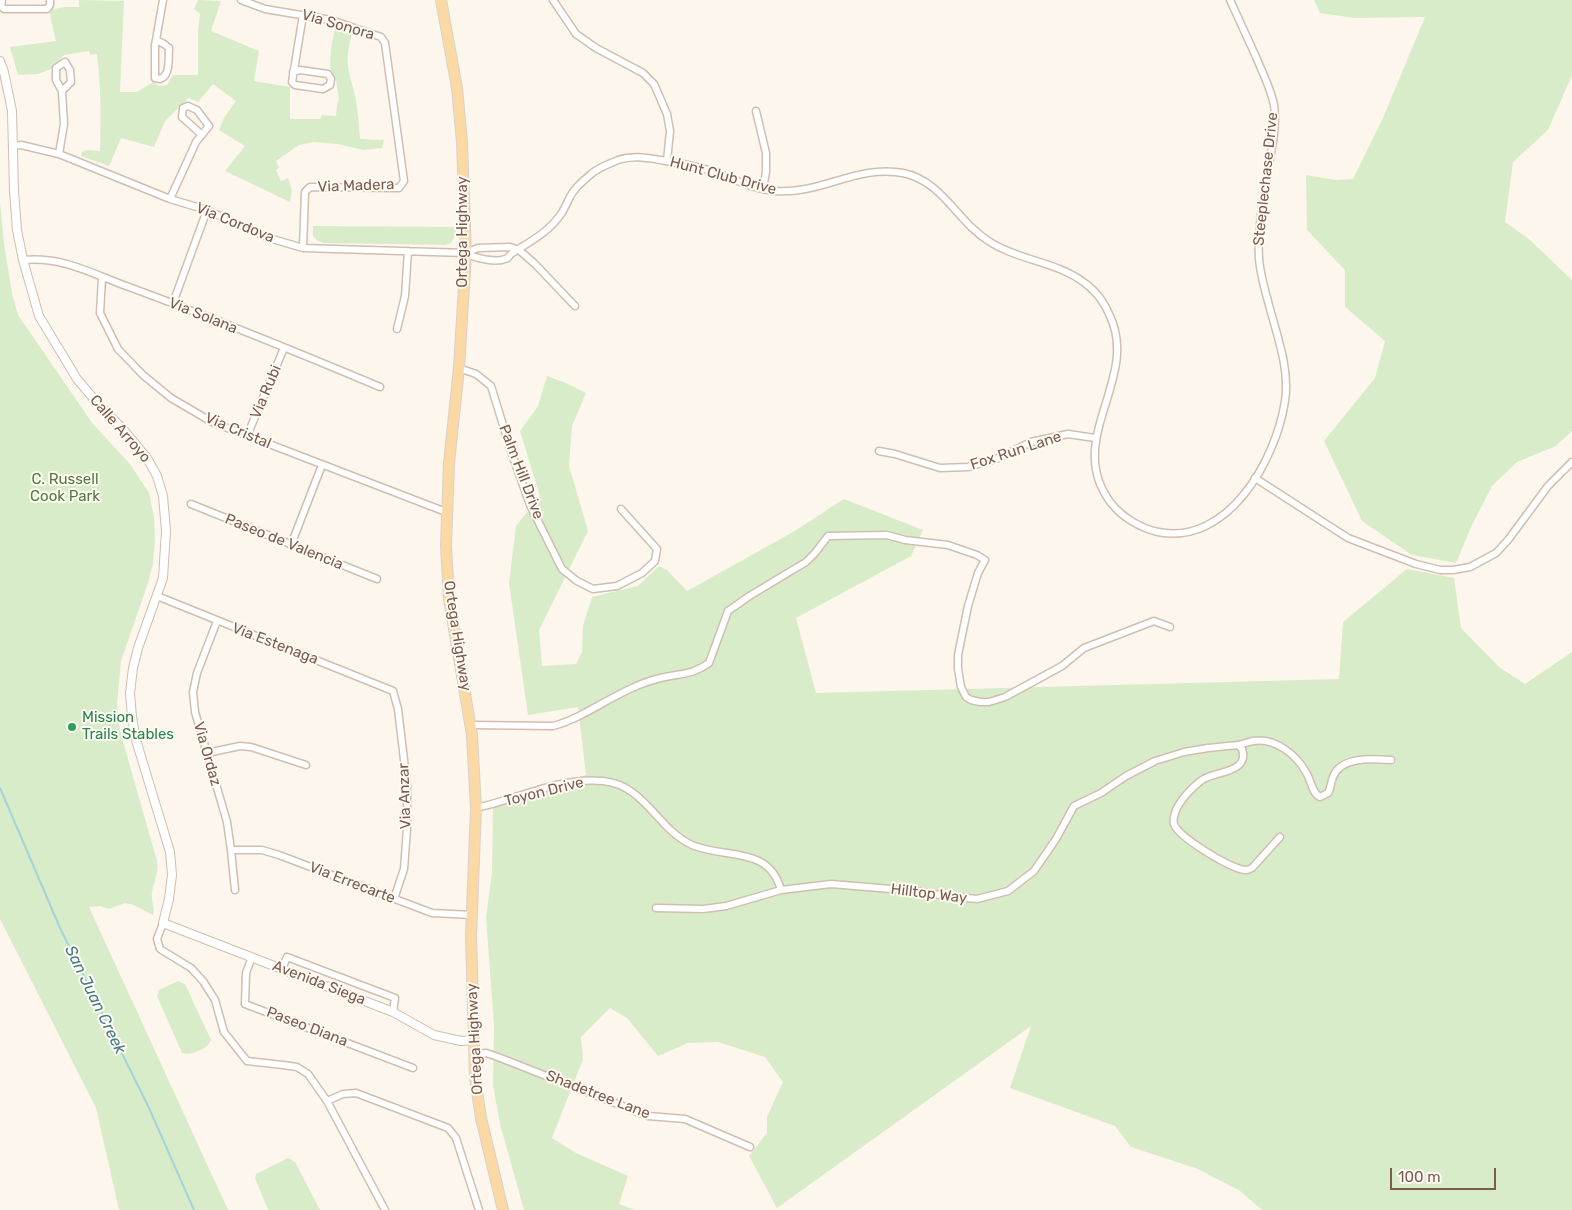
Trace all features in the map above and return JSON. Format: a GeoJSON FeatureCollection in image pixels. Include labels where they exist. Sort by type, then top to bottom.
{"type":"FeatureCollection","features":[{"type":"Feature","properties":{"kind":"main road","name":"Ortega Highway"},"geometry":{"type":"LineString","coordinates":[[442,0],[457,88],[462,142],[466,253],[459,368],[446,512],[449,598],[471,725],[476,808],[471,951],[475,1078],[481,1118],[503,1210]]}},
{"type":"Feature","properties":{"kind":"street"},"geometry":{"type":"LineString","coordinates":[[2,0],[1,6],[4,9],[47,9],[50,5],[50,0]]}},
{"type":"Feature","properties":{"kind":"street"},"geometry":{"type":"LineString","coordinates":[[156,40],[169,48],[168,73],[160,79],[155,78],[156,40],[163,0]]}},
{"type":"Feature","properties":{"kind":"street","name":"Via Sonora"},"geometry":{"type":"LineString","coordinates":[[241,0],[265,9],[330,20],[381,37],[385,43],[404,181]]}},
{"type":"Feature","properties":{"kind":"street"},"geometry":{"type":"LineString","coordinates":[[553,0],[576,34],[596,48],[637,69],[654,84],[667,114],[670,131],[667,161]]}},
{"type":"Feature","properties":{"kind":"street","name":"Steeplechase Drive"},"geometry":{"type":"LineString","coordinates":[[1230,0],[1269,87],[1274,106],[1273,141],[1261,214],[1258,256],[1263,284],[1283,360],[1286,377],[1285,400],[1273,444],[1255,478]]}},
{"type":"Feature","properties":{"kind":"street"},"geometry":{"type":"LineString","coordinates":[[293,72],[300,70],[328,74],[331,79],[330,85],[323,89],[295,85],[292,82],[293,72],[303,14]]}},
{"type":"Feature","properties":{"kind":"street","name":"Calle Arroyo"},"geometry":{"type":"LineString","coordinates":[[0,61],[12,111],[17,230],[23,260],[39,316],[77,379],[98,405],[122,428],[147,458],[157,476],[163,496],[166,530],[162,578],[138,648],[130,693],[136,740],[170,852],[172,874],[169,899],[163,923]]}},
{"type":"Feature","properties":{"kind":"street"},"geometry":{"type":"LineString","coordinates":[[59,154],[64,124],[62,91]]}},
{"type":"Feature","properties":{"kind":"street"},"geometry":{"type":"LineString","coordinates":[[170,199],[196,142],[202,135],[209,126],[197,110],[188,106],[183,108],[182,117],[202,135]]}},
{"type":"Feature","properties":{"kind":"street"},"geometry":{"type":"LineString","coordinates":[[756,111],[766,153],[766,172],[763,189]]}},
{"type":"Feature","properties":{"kind":"street","name":"Via Cordova"},"geometry":{"type":"LineString","coordinates":[[13,146],[21,145],[59,154],[170,199],[207,210],[269,238],[303,248],[466,253]]}},
{"type":"Feature","properties":{"kind":"street","name":"Hunt Club Drive"},"geometry":{"type":"LineString","coordinates":[[466,253],[477,259],[505,260],[541,236],[560,215],[573,192],[592,172],[623,158],[645,157],[697,166],[763,189],[780,192],[809,190],[878,171],[908,174],[919,178],[937,190],[970,228],[990,242],[1012,253],[1070,274],[1084,282],[1102,301],[1116,328],[1118,352],[1114,380],[1095,438],[1094,460],[1098,480],[1110,502],[1126,517],[1140,527],[1154,531],[1184,534],[1208,526],[1225,516],[1255,478]]}},
{"type":"Feature","properties":{"kind":"street","name":"Via Madera"},"geometry":{"type":"LineString","coordinates":[[303,248],[305,192],[310,187],[399,188],[404,181]]}},
{"type":"Feature","properties":{"kind":"street"},"geometry":{"type":"LineString","coordinates":[[173,303],[207,210]]}},
{"type":"Feature","properties":{"kind":"street"},"geometry":{"type":"LineString","coordinates":[[466,253],[478,248],[510,247],[519,250],[575,306]]}},
{"type":"Feature","properties":{"kind":"street"},"geometry":{"type":"LineString","coordinates":[[397,329],[405,296],[408,251]]}},
{"type":"Feature","properties":{"kind":"street","name":"Via Solana"},"geometry":{"type":"LineString","coordinates":[[23,260],[50,260],[68,263],[102,278],[173,303],[380,387]]}},
{"type":"Feature","properties":{"kind":"street","name":"Via Cristal"},"geometry":{"type":"LineString","coordinates":[[102,278],[100,313],[118,349],[142,375],[170,398],[212,422],[446,512]]}},
{"type":"Feature","properties":{"kind":"street","name":"Via Rubi"},"geometry":{"type":"LineString","coordinates":[[247,436],[284,348]]}},
{"type":"Feature","properties":{"kind":"street","name":"Palm Hill Drive"},"geometry":{"type":"LineString","coordinates":[[459,368],[476,374],[491,386],[530,505],[562,569],[571,578],[594,589],[617,586],[642,572],[655,561],[657,549],[621,509]]}},
{"type":"Feature","properties":{"kind":"street","name":"Fox Run Lane"},"geometry":{"type":"LineString","coordinates":[[879,451],[940,468],[968,467],[999,458],[1031,442],[1068,434],[1095,438]]}},
{"type":"Feature","properties":{"kind":"street"},"geometry":{"type":"LineString","coordinates":[[1255,478],[1348,538],[1429,568],[1453,570],[1470,567],[1496,553],[1508,540],[1548,486],[1572,462]]}},
{"type":"Feature","properties":{"kind":"street"},"geometry":{"type":"LineString","coordinates":[[291,545],[322,464]]}},
{"type":"Feature","properties":{"kind":"street","name":"Paseo de Valencia"},"geometry":{"type":"LineString","coordinates":[[191,504],[377,579]]}},
{"type":"Feature","properties":{"kind":"street"},"geometry":{"type":"LineString","coordinates":[[471,725],[546,726],[564,723],[632,688],[667,676],[686,674],[702,668],[709,663],[728,610],[806,562],[828,536],[887,535],[904,540],[948,545],[977,555],[985,560],[978,573],[968,606],[958,655],[961,686],[966,697],[975,702],[994,701],[1005,697],[1062,666],[1079,651],[1090,645],[1154,621],[1170,627]]}},
{"type":"Feature","properties":{"kind":"street","name":"Via Estenaga"},"geometry":{"type":"LineString","coordinates":[[157,596],[393,692]]}},
{"type":"Feature","properties":{"kind":"street","name":"Via Ordaz"},"geometry":{"type":"LineString","coordinates":[[217,621],[197,673],[193,692],[194,712],[227,822],[235,890]]}},
{"type":"Feature","properties":{"kind":"street","name":"Via Anzar"},"geometry":{"type":"LineString","coordinates":[[393,692],[398,709],[407,785],[407,829],[404,869],[394,899]]}},
{"type":"Feature","properties":{"kind":"street","name":"Hilltop Way"},"geometry":{"type":"LineString","coordinates":[[656,908],[703,909],[726,906],[781,890],[831,884],[915,891],[977,899],[1008,891],[1034,871],[1056,839],[1074,806],[1101,793],[1126,776],[1155,761],[1184,752],[1238,746],[1254,741],[1275,743],[1292,754],[1307,772],[1315,795],[1320,798],[1328,793],[1333,776],[1346,764],[1357,760],[1391,760]]}},
{"type":"Feature","properties":{"kind":"street"},"geometry":{"type":"LineString","coordinates":[[207,753],[240,746],[251,747],[306,765]]}},
{"type":"Feature","properties":{"kind":"street"},"geometry":{"type":"LineString","coordinates":[[1238,746],[1242,749],[1243,754],[1241,764],[1232,770],[1202,780],[1180,803],[1175,813],[1174,825],[1179,832],[1192,842],[1211,854],[1244,870],[1252,868],[1280,837]]}},
{"type":"Feature","properties":{"kind":"street","name":"Toyon Drive"},"geometry":{"type":"LineString","coordinates":[[476,808],[570,783],[592,780],[606,782],[621,787],[643,800],[670,830],[692,845],[744,855],[767,867],[778,879],[781,890]]}},
{"type":"Feature","properties":{"kind":"street","name":"Via Errecarte"},"geometry":{"type":"LineString","coordinates":[[231,850],[262,850],[280,855],[432,913],[472,915]]}},
{"type":"Feature","properties":{"kind":"street"},"geometry":{"type":"LineString","coordinates":[[163,923],[158,939],[160,949],[191,968],[203,981],[214,1000],[224,1032],[247,1061],[284,1064],[297,1067],[308,1074],[327,1101],[385,1210]]}},
{"type":"Feature","properties":{"kind":"street","name":"Avenida Siega"},"geometry":{"type":"LineString","coordinates":[[163,923],[392,1012],[434,1036],[461,1041],[474,1040]]}},
{"type":"Feature","properties":{"kind":"street","name":"Paseo Diana"},"geometry":{"type":"LineString","coordinates":[[252,957],[246,973],[245,1004],[413,1068]]}},
{"type":"Feature","properties":{"kind":"street"},"geometry":{"type":"LineString","coordinates":[[282,969],[287,957],[386,994],[395,998],[392,1012]]}},
{"type":"Feature","properties":{"kind":"street","name":"Shadetree Lane"},"geometry":{"type":"LineString","coordinates":[[474,1054],[492,1055],[648,1116],[685,1119],[750,1147]]}},
{"type":"Feature","properties":{"kind":"street"},"geometry":{"type":"LineString","coordinates":[[327,1101],[343,1094],[356,1093],[448,1128],[456,1138],[480,1210]]}},
{"type":"Feature","properties":{"kind":"green space"},"geometry":{"type":"Polygon","coordinates":[[[79,0],[124,1],[120,92],[137,92],[153,82],[159,86],[167,85],[173,75],[198,75],[200,14],[194,9],[198,0],[221,1],[211,31],[259,51],[254,81],[290,87],[290,119],[320,119],[322,115],[336,116],[339,99],[336,80],[330,68],[331,48],[335,29],[352,35],[348,61],[356,100],[360,139],[384,140],[382,148],[363,150],[338,144],[314,142],[299,145],[276,161],[279,168],[276,170],[281,181],[288,178],[292,190],[290,202],[225,171],[245,146],[219,130],[224,118],[236,101],[213,84],[198,102],[189,98],[165,121],[154,147],[121,138],[109,166],[81,156],[82,152],[88,150],[100,151],[97,54],[90,55],[89,51],[64,55],[51,69],[38,74],[18,75],[10,47],[56,41],[49,10],[79,7],[79,0]]]}},
{"type":"Feature","properties":{"kind":"green space"},"geometry":{"type":"Polygon","coordinates":[[[1314,0],[1572,0],[1572,75],[1548,130],[1513,162],[1505,222],[1530,240],[1572,280],[1572,431],[1556,446],[1517,462],[1492,486],[1471,527],[1456,563],[1412,555],[1362,521],[1324,441],[1375,378],[1385,341],[1345,307],[1345,270],[1307,230],[1306,175],[1336,180],[1353,179],[1383,118],[1425,17],[1355,18],[1320,13],[1314,0]]]}},
{"type":"Feature","properties":{"kind":"green space","name":"C. Russell Cook Park"},"geometry":{"type":"Polygon","coordinates":[[[0,202],[4,244],[12,293],[18,315],[93,424],[130,464],[149,493],[154,517],[153,564],[121,661],[117,704],[120,731],[158,866],[152,890],[154,913],[153,915],[134,905],[125,903],[109,909],[100,906],[89,907],[228,1210],[119,1210],[96,1108],[0,919],[0,202]]]}},
{"type":"Feature","properties":{"kind":"green space"},"geometry":{"type":"Polygon","coordinates":[[[313,226],[456,227],[456,235],[451,243],[446,245],[324,243],[318,241],[313,236],[313,226]]]}},
{"type":"Feature","properties":{"kind":"green space"},"geometry":{"type":"Polygon","coordinates":[[[547,376],[586,393],[572,426],[569,466],[588,531],[539,630],[542,666],[576,664],[582,652],[583,626],[592,597],[638,586],[659,566],[667,570],[687,591],[793,532],[844,499],[923,530],[911,556],[796,618],[816,693],[1339,679],[1343,622],[1407,569],[1454,578],[1461,628],[1499,667],[1525,684],[1572,652],[1572,1210],[1262,1210],[1240,1191],[1198,1169],[1131,1147],[1115,1126],[1010,1088],[1031,1026],[777,1208],[749,1156],[767,1133],[767,1117],[783,1082],[765,1057],[718,1042],[688,1043],[658,1056],[627,1018],[610,1008],[581,1037],[583,1059],[552,1138],[576,1153],[628,1176],[619,1204],[635,1210],[524,1210],[500,1124],[493,1085],[494,1025],[486,917],[492,873],[493,806],[586,775],[578,707],[528,715],[509,583],[516,526],[540,496],[520,431],[538,406],[547,376]]]}},
{"type":"Feature","properties":{"kind":"green space"},"geometry":{"type":"Polygon","coordinates":[[[178,981],[185,984],[211,1040],[203,1049],[190,1054],[182,1053],[157,996],[159,990],[178,981]]]}},
{"type":"Feature","properties":{"kind":"green space"},"geometry":{"type":"Polygon","coordinates":[[[288,1158],[295,1162],[320,1210],[268,1210],[255,1178],[256,1174],[288,1158]]]}},
{"type":"Feature","properties":{"kind":"waterway","name":"San Juan Creek"},"geometry":{"type":"LineString","coordinates":[[0,788],[60,928],[149,1108],[194,1210]]}},
{"type":"Feature","properties":{"kind":"place","name":"Mission Trails Stables"},"geometry":{"type":"Point","coordinates":[72,727]}}]}
